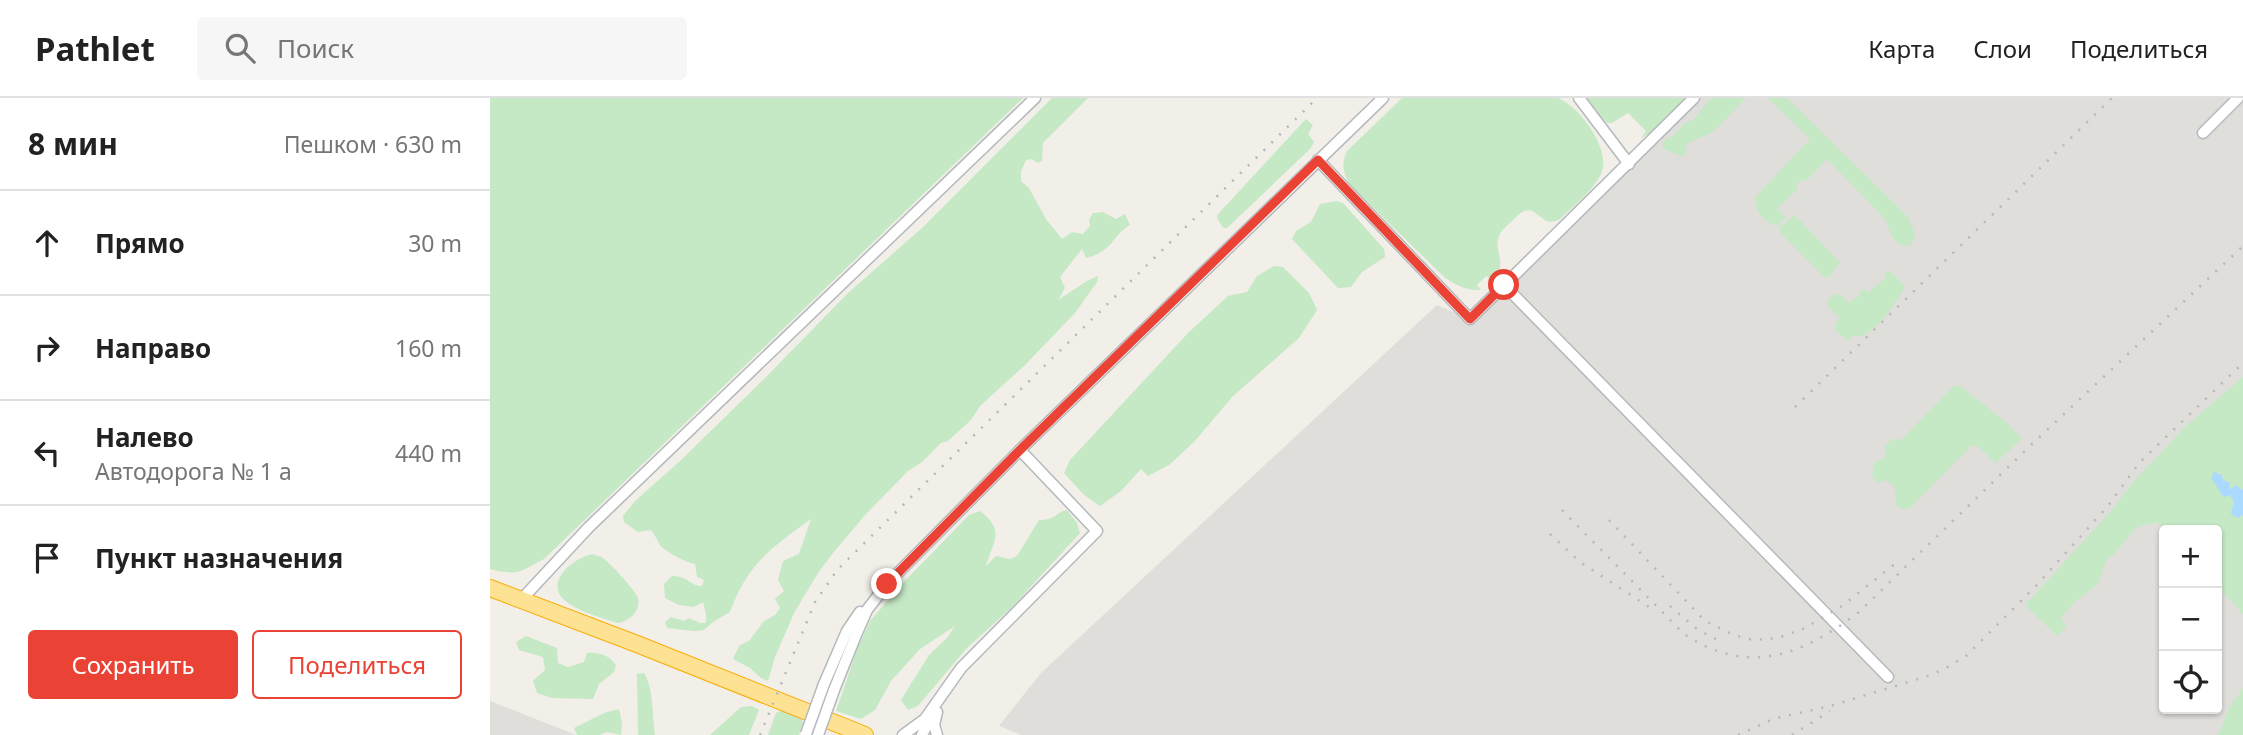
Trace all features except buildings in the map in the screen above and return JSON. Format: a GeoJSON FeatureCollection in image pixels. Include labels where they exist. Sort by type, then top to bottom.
{"type":"FeatureCollection","features":[{"type":"Feature","properties":{"kind":"highway"},"geometry":{"type":"LineString","coordinates":[[490,588],[865,735]]}},
{"type":"Feature","properties":{"kind":"street"},"geometry":{"type":"LineString","coordinates":[[521,600],[589,527],[1035,98]]}},
{"type":"Feature","properties":{"kind":"street"},"geometry":{"type":"LineString","coordinates":[[806,735],[867,610],[887,584],[1020,450],[1383,98]]}},
{"type":"Feature","properties":{"kind":"street"},"geometry":{"type":"LineString","coordinates":[[1579,98],[1629,164]]}},
{"type":"Feature","properties":{"kind":"street"},"geometry":{"type":"LineString","coordinates":[[1318,160],[1470,319],[1694,98]]}},
{"type":"Feature","properties":{"kind":"street"},"geometry":{"type":"LineString","coordinates":[[2203,133],[2238,98]]}},
{"type":"Feature","properties":{"kind":"street"},"geometry":{"type":"LineString","coordinates":[[1504,285],[1888,677]]}},
{"type":"Feature","properties":{"kind":"street"},"geometry":{"type":"LineString","coordinates":[[902,735],[925,719],[961,668],[1097,531],[1020,450]]}},
{"type":"Feature","properties":{"kind":"street"},"geometry":{"type":"LineString","coordinates":[[818,735],[829,687]]}},
{"type":"Feature","properties":{"kind":"street"},"geometry":{"type":"LineString","coordinates":[[922,735],[941,696]]}},
{"type":"Feature","properties":{"kind":"street"},"geometry":{"type":"LineString","coordinates":[[936,735],[934,725],[941,696]]}},
{"type":"Feature","properties":{"kind":"shaded area"},"geometry":{"type":"Polygon","coordinates":[[[1691,98],[2243,98],[2243,735],[1021,735],[999,726],[1041,673],[1437,305],[1470,319],[1691,98]]]}},
{"type":"Feature","properties":{"kind":"shaded area"},"geometry":{"type":"Polygon","coordinates":[[[490,701],[576,735],[490,735],[490,701]]]}},
{"type":"Feature","properties":{"kind":"green space"},"geometry":{"type":"Polygon","coordinates":[[[490,98],[1023,98],[544,559],[523,570],[506,572],[490,569],[490,98]]]}},
{"type":"Feature","properties":{"kind":"green space"},"geometry":{"type":"Polygon","coordinates":[[[1052,98],[1088,98],[1043,143],[1042,161],[1037,163],[1032,159],[1026,160],[1021,171],[1021,181],[1029,188],[1046,219],[1062,239],[1072,232],[1083,234],[1090,226],[1089,220],[1093,213],[1103,212],[1116,219],[1125,214],[1130,225],[1095,255],[1086,258],[1082,249],[1060,277],[1065,288],[1058,300],[1098,276],[1097,282],[1075,313],[1025,365],[980,406],[971,420],[908,471],[833,553],[794,613],[768,681],[733,659],[739,646],[750,640],[763,622],[775,615],[780,608],[775,599],[784,591],[778,580],[783,561],[799,554],[811,519],[762,558],[744,581],[730,612],[704,630],[667,628],[665,622],[671,617],[706,623],[706,614],[703,602],[694,607],[679,605],[665,598],[664,584],[672,576],[698,586],[702,586],[704,580],[697,577],[695,564],[662,547],[651,530],[638,532],[624,522],[623,516],[635,501],[680,461],[848,293],[922,228],[1052,98]]]}},
{"type":"Feature","properties":{"kind":"green space"},"geometry":{"type":"Polygon","coordinates":[[[1402,98],[1558,98],[1576,110],[1592,130],[1602,153],[1601,174],[1588,192],[1560,219],[1552,222],[1546,221],[1533,211],[1521,213],[1501,232],[1498,239],[1500,267],[1493,280],[1486,276],[1477,285],[1481,290],[1461,287],[1444,277],[1350,185],[1344,172],[1343,164],[1347,151],[1402,98]]]}},
{"type":"Feature","properties":{"kind":"green space"},"geometry":{"type":"Polygon","coordinates":[[[1584,98],[1689,98],[1657,129],[1641,138],[1646,131],[1628,113],[1612,123],[1607,123],[1584,98]]]}},
{"type":"Feature","properties":{"kind":"green space"},"geometry":{"type":"Polygon","coordinates":[[[1711,98],[1746,98],[1714,131],[1685,145],[1687,152],[1682,157],[1663,148],[1662,142],[1684,124],[1692,121],[1711,98]]]}},
{"type":"Feature","properties":{"kind":"green space"},"geometry":{"type":"Polygon","coordinates":[[[1768,98],[1787,98],[1908,217],[1915,239],[1909,246],[1899,245],[1892,237],[1885,219],[1827,159],[1805,182],[1801,180],[1796,185],[1798,189],[1777,208],[1786,218],[1776,226],[1764,218],[1756,206],[1756,196],[1810,139],[1768,98]]]}},
{"type":"Feature","properties":{"kind":"green space"},"geometry":{"type":"Polygon","coordinates":[[[1306,119],[1313,125],[1308,134],[1314,142],[1310,149],[1227,228],[1223,228],[1217,218],[1218,214],[1306,119]]]}},
{"type":"Feature","properties":{"kind":"green space"},"geometry":{"type":"Polygon","coordinates":[[[1336,201],[1343,203],[1384,249],[1385,257],[1362,272],[1351,287],[1338,288],[1292,239],[1296,231],[1311,222],[1320,204],[1336,201]]]}},
{"type":"Feature","properties":{"kind":"green space"},"geometry":{"type":"Polygon","coordinates":[[[1795,215],[1840,263],[1829,277],[1825,278],[1780,232],[1780,227],[1795,215]]]}},
{"type":"Feature","properties":{"kind":"green space"},"geometry":{"type":"Polygon","coordinates":[[[1274,266],[1283,267],[1309,293],[1317,310],[1299,338],[1232,397],[1195,441],[1169,465],[1148,476],[1141,469],[1121,491],[1100,506],[1083,494],[1064,473],[1070,460],[1189,332],[1228,296],[1247,292],[1257,276],[1274,266]]]}},
{"type":"Feature","properties":{"kind":"green space"},"geometry":{"type":"Polygon","coordinates":[[[1890,271],[1905,286],[1902,292],[1875,327],[1864,335],[1852,336],[1848,341],[1835,330],[1834,325],[1840,317],[1829,308],[1827,301],[1834,294],[1840,294],[1849,303],[1859,296],[1860,290],[1868,293],[1885,278],[1886,272],[1890,271]]]}},
{"type":"Feature","properties":{"kind":"green space"},"geometry":{"type":"Polygon","coordinates":[[[2243,377],[2243,614],[2222,591],[2222,525],[2147,524],[2135,529],[2106,561],[2098,584],[2076,601],[2061,618],[2067,627],[2057,636],[2025,605],[2187,425],[2243,377]]]}},
{"type":"Feature","properties":{"kind":"green space"},"geometry":{"type":"Polygon","coordinates":[[[1959,385],[2008,424],[2022,439],[1995,463],[1980,448],[1972,445],[1911,507],[1904,510],[1896,505],[1895,487],[1885,480],[1879,483],[1872,476],[1874,462],[1885,456],[1885,446],[1892,439],[1901,440],[1953,387],[1959,385]]]}},
{"type":"Feature","properties":{"kind":"green space"},"geometry":{"type":"Polygon","coordinates":[[[1067,510],[1077,523],[1080,533],[1012,607],[966,649],[918,706],[908,710],[901,700],[929,655],[955,626],[920,649],[891,681],[875,710],[861,719],[836,711],[870,621],[969,515],[980,511],[988,518],[995,531],[986,566],[996,556],[1010,559],[1017,556],[1039,520],[1049,519],[1067,510]]]}},
{"type":"Feature","properties":{"kind":"green space"},"geometry":{"type":"Polygon","coordinates":[[[593,554],[611,565],[637,596],[638,606],[634,614],[626,620],[617,623],[584,611],[573,606],[558,592],[558,582],[564,571],[577,560],[593,554]]]}},
{"type":"Feature","properties":{"kind":"green space"},"geometry":{"type":"Polygon","coordinates":[[[526,636],[557,648],[558,663],[568,667],[584,662],[587,653],[596,653],[607,657],[616,665],[614,672],[599,684],[593,699],[552,698],[537,693],[533,681],[545,670],[543,657],[519,650],[516,642],[526,636]]]}},
{"type":"Feature","properties":{"kind":"green space"},"geometry":{"type":"Polygon","coordinates":[[[644,673],[651,695],[655,735],[638,735],[637,674],[644,673]]]}},
{"type":"Feature","properties":{"kind":"green space"},"geometry":{"type":"Polygon","coordinates":[[[2243,688],[2243,735],[2217,735],[2228,710],[2243,688]]]}},
{"type":"Feature","properties":{"kind":"green space"},"geometry":{"type":"Polygon","coordinates":[[[752,706],[759,710],[749,735],[710,735],[741,707],[752,706]]]}},
{"type":"Feature","properties":{"kind":"green space"},"geometry":{"type":"Polygon","coordinates":[[[786,708],[800,714],[803,723],[799,735],[768,735],[776,713],[786,708]]]}},
{"type":"Feature","properties":{"kind":"green space"},"geometry":{"type":"Polygon","coordinates":[[[619,709],[621,735],[607,732],[600,735],[577,735],[574,728],[604,713],[619,709]]]}},
{"type":"Feature","properties":{"kind":"water"},"geometry":{"type":"Polygon","coordinates":[[[2214,472],[2230,483],[2229,488],[2235,485],[2243,490],[2243,515],[2238,518],[2231,514],[2234,501],[2230,495],[2224,497],[2211,479],[2214,472]]]}},
{"type":"Feature","properties":{"kind":"railway"},"geometry":{"type":"LineString","coordinates":[[760,735],[815,602],[838,569],[1317,98]]}},
{"type":"Feature","properties":{"kind":"railway"},"geometry":{"type":"LineString","coordinates":[[1795,407],[2112,98]]}},
{"type":"Feature","properties":{"kind":"railway"},"geometry":{"type":"LineString","coordinates":[[1562,510],[1684,634],[1730,655],[1753,657],[1796,649],[1817,640],[1859,612],[2030,446],[2243,246]]}},
{"type":"Feature","properties":{"kind":"railway"},"geometry":{"type":"LineString","coordinates":[[1738,735],[1773,719],[1830,706],[1928,676],[1966,656],[2034,588],[2108,506],[2139,463],[2243,363]]}},
{"type":"Feature","properties":{"kind":"railway"},"geometry":{"type":"LineString","coordinates":[[1609,520],[1705,621],[1734,635],[1753,640],[1778,638],[1805,628],[1842,606],[1896,563]]}},
{"type":"Feature","properties":{"kind":"railway"},"geometry":{"type":"LineString","coordinates":[[1550,534],[1580,562],[1649,607]]}},
{"type":"Feature","properties":{"kind":"railway"},"geometry":{"type":"LineString","coordinates":[[1670,606],[1698,630],[1722,642]]}},
{"type":"Feature","properties":{"kind":"railway"},"geometry":{"type":"LineString","coordinates":[[1792,735],[1830,711]]}},
{"type":"Feature","properties":{"kind":"route"},"geometry":{"type":"LineString","coordinates":[[887,584],[916,552],[1318,160],[1470,319],[1504,285]]}}]}
